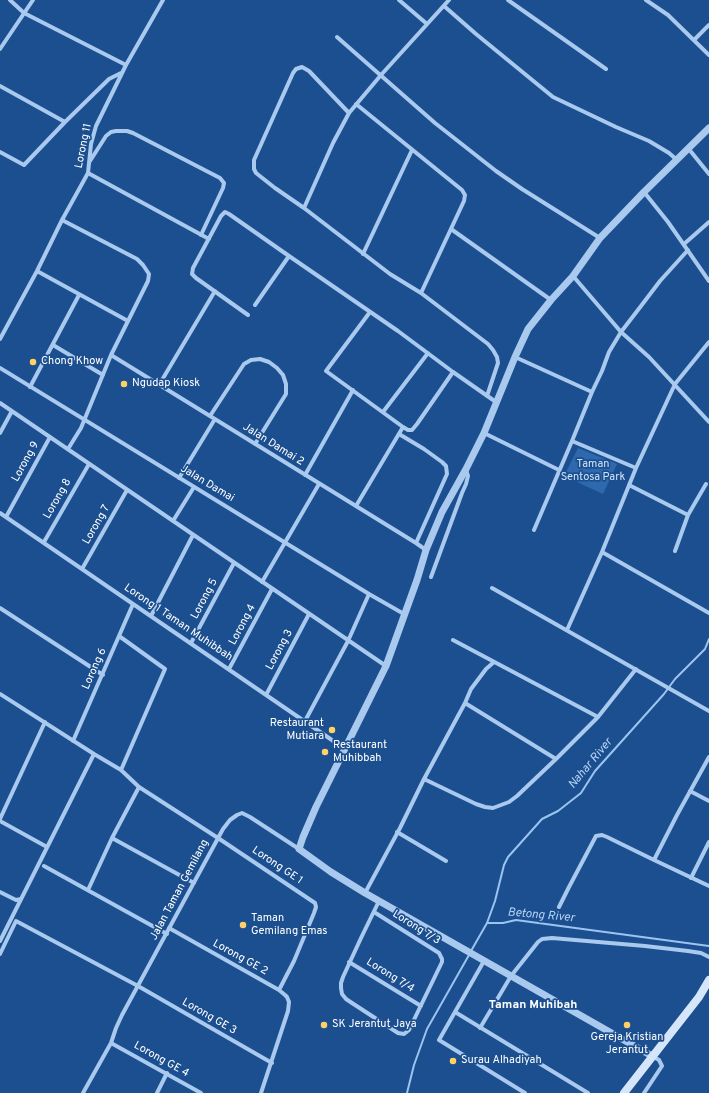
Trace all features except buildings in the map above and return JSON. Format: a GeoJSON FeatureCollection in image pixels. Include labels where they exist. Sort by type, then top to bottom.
{"type":"FeatureCollection","features":[{"type":"Feature","properties":{"kind":"main road"},"geometry":{"type":"LineString","coordinates":[[624,1093],[698,997],[709,980]]}},
{"type":"Feature","properties":{"kind":"street"},"geometry":{"type":"LineString","coordinates":[[10,0],[24,13],[126,65]]}},
{"type":"Feature","properties":{"kind":"street"},"geometry":{"type":"LineString","coordinates":[[0,49],[33,0]]}},
{"type":"Feature","properties":{"kind":"street","name":"Lorong 11"},"geometry":{"type":"LineString","coordinates":[[0,339],[88,173],[91,144],[96,126],[126,65],[162,0]]}},
{"type":"Feature","properties":{"kind":"street"},"geometry":{"type":"LineString","coordinates":[[399,0],[427,24]]}},
{"type":"Feature","properties":{"kind":"street"},"geometry":{"type":"LineString","coordinates":[[304,208],[333,143],[349,113],[381,75],[449,0]]}},
{"type":"Feature","properties":{"kind":"street"},"geometry":{"type":"LineString","coordinates":[[508,0],[606,69]]}},
{"type":"Feature","properties":{"kind":"street"},"geometry":{"type":"LineString","coordinates":[[646,0],[668,15],[709,55]]}},
{"type":"Feature","properties":{"kind":"street"},"geometry":{"type":"LineString","coordinates":[[444,6],[553,97],[649,141],[669,153],[677,160]]}},
{"type":"Feature","properties":{"kind":"street"},"geometry":{"type":"LineString","coordinates":[[694,40],[709,25]]}},
{"type":"Feature","properties":{"kind":"street"},"geometry":{"type":"LineString","coordinates":[[337,38],[435,123],[496,172],[600,238]]}},
{"type":"Feature","properties":{"kind":"street"},"geometry":{"type":"LineString","coordinates":[[349,113],[305,68],[302,67],[296,69],[254,160],[256,173],[390,274],[421,293],[476,334],[493,350],[497,357],[498,363],[487,396]]}},
{"type":"Feature","properties":{"kind":"street"},"geometry":{"type":"LineString","coordinates":[[0,152],[24,165],[109,79],[122,73]]}},
{"type":"Feature","properties":{"kind":"street"},"geometry":{"type":"LineString","coordinates":[[0,86],[65,122]]}},
{"type":"Feature","properties":{"kind":"street"},"geometry":{"type":"LineString","coordinates":[[356,104],[462,190],[465,195],[464,201],[421,293]]}},
{"type":"Feature","properties":{"kind":"street"},"geometry":{"type":"LineString","coordinates":[[644,1093],[662,1066],[659,1060],[365,893],[331,872],[300,849],[316,807],[386,666],[417,580],[426,550],[442,512],[466,470],[484,433],[528,329],[551,300],[573,276],[600,238],[709,128]]}},
{"type":"Feature","properties":{"kind":"street"},"geometry":{"type":"LineString","coordinates":[[89,162],[106,136],[111,132],[126,131],[133,133],[220,178],[224,183],[223,188],[201,235]]}},
{"type":"Feature","properties":{"kind":"street"},"geometry":{"type":"LineString","coordinates":[[688,148],[709,174]]}},
{"type":"Feature","properties":{"kind":"street"},"geometry":{"type":"LineString","coordinates":[[364,254],[412,150]]}},
{"type":"Feature","properties":{"kind":"street"},"geometry":{"type":"LineString","coordinates":[[88,173],[209,239]]}},
{"type":"Feature","properties":{"kind":"street"},"geometry":{"type":"LineString","coordinates":[[644,192],[668,222],[709,281]]}},
{"type":"Feature","properties":{"kind":"street"},"geometry":{"type":"LineString","coordinates":[[248,315],[192,274],[193,268],[221,216],[225,212],[370,312],[496,402]]}},
{"type":"Feature","properties":{"kind":"street"},"geometry":{"type":"LineString","coordinates":[[62,220],[137,259],[149,274],[148,281],[111,355],[80,428],[68,449]]}},
{"type":"Feature","properties":{"kind":"street"},"geometry":{"type":"LineString","coordinates":[[684,244],[709,222]]}},
{"type":"Feature","properties":{"kind":"street"},"geometry":{"type":"LineString","coordinates":[[451,229],[551,300]]}},
{"type":"Feature","properties":{"kind":"street"},"geometry":{"type":"LineString","coordinates":[[534,530],[592,392],[610,352],[621,332],[660,281],[688,250]]}},
{"type":"Feature","properties":{"kind":"street"},"geometry":{"type":"LineString","coordinates":[[255,305],[289,256]]}},
{"type":"Feature","properties":{"kind":"street"},"geometry":{"type":"LineString","coordinates":[[36,271],[128,321]]}},
{"type":"Feature","properties":{"kind":"street"},"geometry":{"type":"LineString","coordinates":[[573,276],[621,332],[649,357],[709,422]]}},
{"type":"Feature","properties":{"kind":"street"},"geometry":{"type":"LineString","coordinates":[[159,385],[214,291]]}},
{"type":"Feature","properties":{"kind":"street"},"geometry":{"type":"LineString","coordinates":[[30,387],[79,294]]}},
{"type":"Feature","properties":{"kind":"street"},"geometry":{"type":"LineString","coordinates":[[370,312],[326,371],[408,430],[412,430],[414,428],[453,372]]}},
{"type":"Feature","properties":{"kind":"street"},"geometry":{"type":"LineString","coordinates":[[567,630],[602,552],[636,468],[675,384],[709,342]]}},
{"type":"Feature","properties":{"kind":"street"},"geometry":{"type":"LineString","coordinates":[[53,345],[103,375]]}},
{"type":"Feature","properties":{"kind":"street"},"geometry":{"type":"LineString","coordinates":[[383,412],[428,353]]}},
{"type":"Feature","properties":{"kind":"street","name":"Jalan Damai 2"},"geometry":{"type":"LineString","coordinates":[[111,355],[426,550]]}},
{"type":"Feature","properties":{"kind":"street"},"geometry":{"type":"LineString","coordinates":[[515,357],[592,392]]}},
{"type":"Feature","properties":{"kind":"street"},"geometry":{"type":"LineString","coordinates":[[210,416],[244,364],[251,360],[260,359],[269,362],[283,375],[286,384],[286,394],[255,444]]}},
{"type":"Feature","properties":{"kind":"street","name":"Jalan Damai"},"geometry":{"type":"LineString","coordinates":[[0,368],[285,543],[404,614]]}},
{"type":"Feature","properties":{"kind":"street"},"geometry":{"type":"LineString","coordinates":[[305,475],[353,390]]}},
{"type":"Feature","properties":{"kind":"street"},"geometry":{"type":"LineString","coordinates":[[0,403],[386,666]]}},
{"type":"Feature","properties":{"kind":"street"},"geometry":{"type":"LineString","coordinates":[[0,432],[12,411]]}},
{"type":"Feature","properties":{"kind":"street"},"geometry":{"type":"LineString","coordinates":[[179,478],[215,419]]}},
{"type":"Feature","properties":{"kind":"street"},"geometry":{"type":"LineString","coordinates":[[356,506],[404,427]]}},
{"type":"Feature","properties":{"kind":"street"},"geometry":{"type":"LineString","coordinates":[[484,433],[559,470]]}},
{"type":"Feature","properties":{"kind":"street"},"geometry":{"type":"LineString","coordinates":[[399,434],[424,449],[446,466],[447,474],[416,543]]}},
{"type":"Feature","properties":{"kind":"street","name":"Lorong 9"},"geometry":{"type":"LineString","coordinates":[[6,517],[50,437]]}},
{"type":"Feature","properties":{"kind":"street"},"geometry":{"type":"LineString","coordinates":[[572,441],[636,468]]}},
{"type":"Feature","properties":{"kind":"street","name":"Lorong 8"},"geometry":{"type":"LineString","coordinates":[[44,542],[89,464]]}},
{"type":"Feature","properties":{"kind":"street"},"geometry":{"type":"LineString","coordinates":[[431,577],[466,484],[468,476],[466,470]]}},
{"type":"Feature","properties":{"kind":"street"},"geometry":{"type":"LineString","coordinates":[[262,582],[320,484]]}},
{"type":"Feature","properties":{"kind":"street"},"geometry":{"type":"LineString","coordinates":[[675,551],[688,515],[706,484]]}},
{"type":"Feature","properties":{"kind":"street"},"geometry":{"type":"LineString","coordinates":[[629,485],[688,515]]}},
{"type":"Feature","properties":{"kind":"street"},"geometry":{"type":"LineString","coordinates":[[173,521],[194,487]]}},
{"type":"Feature","properties":{"kind":"street","name":"Lorong 7"},"geometry":{"type":"LineString","coordinates":[[82,569],[127,490]]}},
{"type":"Feature","properties":{"kind":"street","name":"Lorong 1 Taman Muhibbah"},"geometry":{"type":"LineString","coordinates":[[0,513],[346,749]]}},
{"type":"Feature","properties":{"kind":"street"},"geometry":{"type":"LineString","coordinates":[[151,616],[193,535]]}},
{"type":"Feature","properties":{"kind":"street"},"geometry":{"type":"LineString","coordinates":[[602,552],[709,613]]}},
{"type":"Feature","properties":{"kind":"street","name":"Lorong 5"},"geometry":{"type":"LineString","coordinates":[[191,643],[234,563]]}},
{"type":"Feature","properties":{"kind":"street"},"geometry":{"type":"LineString","coordinates":[[492,588],[709,710]]}},
{"type":"Feature","properties":{"kind":"street","name":"Lorong 4"},"geometry":{"type":"LineString","coordinates":[[229,669],[272,589]]}},
{"type":"Feature","properties":{"kind":"street"},"geometry":{"type":"LineString","coordinates":[[305,721],[348,641],[369,594]]}},
{"type":"Feature","properties":{"kind":"street","name":"Lorong 6"},"geometry":{"type":"LineString","coordinates":[[74,741],[133,604]]}},
{"type":"Feature","properties":{"kind":"street"},"geometry":{"type":"LineString","coordinates":[[0,608],[102,675]]}},
{"type":"Feature","properties":{"kind":"street","name":"Lorong 3"},"geometry":{"type":"LineString","coordinates":[[266,695],[309,614]]}},
{"type":"Feature","properties":{"kind":"street"},"geometry":{"type":"LineString","coordinates":[[119,636],[165,669],[121,770]]}},
{"type":"Feature","properties":{"kind":"street"},"geometry":{"type":"LineString","coordinates":[[453,640],[598,717]]}},
{"type":"Feature","properties":{"kind":"street"},"geometry":{"type":"LineString","coordinates":[[365,893],[471,689],[486,669],[494,662]]}},
{"type":"Feature","properties":{"kind":"street"},"geometry":{"type":"LineString","coordinates":[[424,779],[485,807],[493,808],[508,802],[517,796],[598,717],[636,669]]}},
{"type":"Feature","properties":{"kind":"street"},"geometry":{"type":"LineString","coordinates":[[0,694],[121,770],[139,787],[218,838]]}},
{"type":"Feature","properties":{"kind":"street"},"geometry":{"type":"LineString","coordinates":[[465,703],[556,759]]}},
{"type":"Feature","properties":{"kind":"street"},"geometry":{"type":"LineString","coordinates":[[45,722],[0,820],[47,847]]}},
{"type":"Feature","properties":{"kind":"street"},"geometry":{"type":"LineString","coordinates":[[0,941],[94,754]]}},
{"type":"Feature","properties":{"kind":"street"},"geometry":{"type":"LineString","coordinates":[[654,860],[709,757]]}},
{"type":"Feature","properties":{"kind":"street"},"geometry":{"type":"LineString","coordinates":[[88,890],[112,838],[139,787]]}},
{"type":"Feature","properties":{"kind":"street"},"geometry":{"type":"LineString","coordinates":[[690,791],[709,800]]}},
{"type":"Feature","properties":{"kind":"street","name":"Jalan Taman Gemilang"},"geometry":{"type":"LineString","coordinates":[[83,1093],[112,1043],[116,1028],[169,928],[223,829],[230,820],[237,815],[242,814],[250,817],[300,849]]}},
{"type":"Feature","properties":{"kind":"street"},"geometry":{"type":"LineString","coordinates":[[397,832],[446,861]]}},
{"type":"Feature","properties":{"kind":"street"},"geometry":{"type":"LineString","coordinates":[[560,906],[596,836],[602,835],[709,886]]}},
{"type":"Feature","properties":{"kind":"street"},"geometry":{"type":"LineString","coordinates":[[112,838],[194,883]]}},
{"type":"Feature","properties":{"kind":"street","name":"Lorong GE 1"},"geometry":{"type":"LineString","coordinates":[[218,838],[313,901],[316,905],[314,914],[294,961],[279,990]]}},
{"type":"Feature","properties":{"kind":"street"},"geometry":{"type":"LineString","coordinates":[[692,878],[709,842]]}},
{"type":"Feature","properties":{"kind":"street"},"geometry":{"type":"LineString","coordinates":[[44,866],[167,934]]}},
{"type":"Feature","properties":{"kind":"street"},"geometry":{"type":"LineString","coordinates":[[0,892],[16,900],[21,899]]}},
{"type":"Feature","properties":{"kind":"street"},"geometry":{"type":"LineString","coordinates":[[379,901],[349,962],[341,983],[342,994],[346,999],[398,1033],[404,1034],[409,1030],[421,1006]]}},
{"type":"Feature","properties":{"kind":"street","name":"Lorong 7/3"},"geometry":{"type":"LineString","coordinates":[[374,912],[442,956],[442,962],[421,1006]]}},
{"type":"Feature","properties":{"kind":"street","name":"Lorong GE 3"},"geometry":{"type":"LineString","coordinates":[[0,954],[16,921],[138,986],[272,1063]]}},
{"type":"Feature","properties":{"kind":"street","name":"Lorong GE 2"},"geometry":{"type":"LineString","coordinates":[[169,928],[279,990],[287,997],[289,1002],[288,1012],[272,1063]]}},
{"type":"Feature","properties":{"kind":"street"},"geometry":{"type":"LineString","coordinates":[[480,1028],[511,976],[542,939],[546,938],[645,946],[701,953],[709,957]]}},
{"type":"Feature","properties":{"kind":"street"},"geometry":{"type":"LineString","coordinates":[[482,960],[439,1040],[525,1093]]}},
{"type":"Feature","properties":{"kind":"street","name":"Lorong 7/4"},"geometry":{"type":"LineString","coordinates":[[349,962],[421,1006]]}},
{"type":"Feature","properties":{"kind":"street"},"geometry":{"type":"LineString","coordinates":[[455,1012],[588,1093]]}},
{"type":"Feature","properties":{"kind":"street","name":"Lorong GE 4"},"geometry":{"type":"LineString","coordinates":[[112,1043],[201,1093]]}},
{"type":"Feature","properties":{"kind":"street"},"geometry":{"type":"LineString","coordinates":[[261,1093],[272,1063]]}},
{"type":"Feature","properties":{"kind":"street"},"geometry":{"type":"LineString","coordinates":[[157,1093],[167,1073]]}},
{"type":"Feature","properties":{"kind":"green space","name":"Taman Sentosa Park"},"geometry":{"type":"Polygon","coordinates":[[[578,448],[617,464],[603,494],[564,476],[578,448]]]}},
{"type":"Feature","properties":{"kind":"waterway","name":"Nahar River"},"geometry":{"type":"LineString","coordinates":[[471,951],[487,923],[495,901],[504,865],[508,857],[542,819],[558,811],[581,793],[595,771],[664,694],[675,679],[705,649],[709,639]]}},
{"type":"Feature","properties":{"kind":"waterway","name":"Betong River"},"geometry":{"type":"LineString","coordinates":[[487,923],[503,923],[516,920],[709,946]]}},
{"type":"Feature","properties":{"kind":"waterway","name":"Betong River"},"geometry":{"type":"LineString","coordinates":[[407,1093],[414,1065],[427,1029],[469,955]]}},
{"type":"Feature","properties":{"kind":"place","name":"Chong Khow"},"geometry":{"type":"Point","coordinates":[33,362]}},
{"type":"Feature","properties":{"kind":"place","name":"Ngudap Kiosk"},"geometry":{"type":"Point","coordinates":[124,384]}},
{"type":"Feature","properties":{"kind":"place","name":"Restaurant Mutiara"},"geometry":{"type":"Point","coordinates":[332,730]}},
{"type":"Feature","properties":{"kind":"place","name":"Restaurant Muhibbah"},"geometry":{"type":"Point","coordinates":[325,752]}},
{"type":"Feature","properties":{"kind":"place","name":"Taman Gemilang Emas"},"geometry":{"type":"Point","coordinates":[243,925]}},
{"type":"Feature","properties":{"kind":"place","name":"SK Jerantut Jaya"},"geometry":{"type":"Point","coordinates":[324,1025]}},
{"type":"Feature","properties":{"kind":"place","name":"Gereja Kristian Jerantut"},"geometry":{"type":"Point","coordinates":[627,1025]}},
{"type":"Feature","properties":{"kind":"place","name":"Surau Alhadiyah"},"geometry":{"type":"Point","coordinates":[453,1061]}},
{"type":"Feature","properties":{"kind":"district","name":"Taman Muhibah"},"geometry":{"type":"Point","coordinates":[533,1006]}}]}
